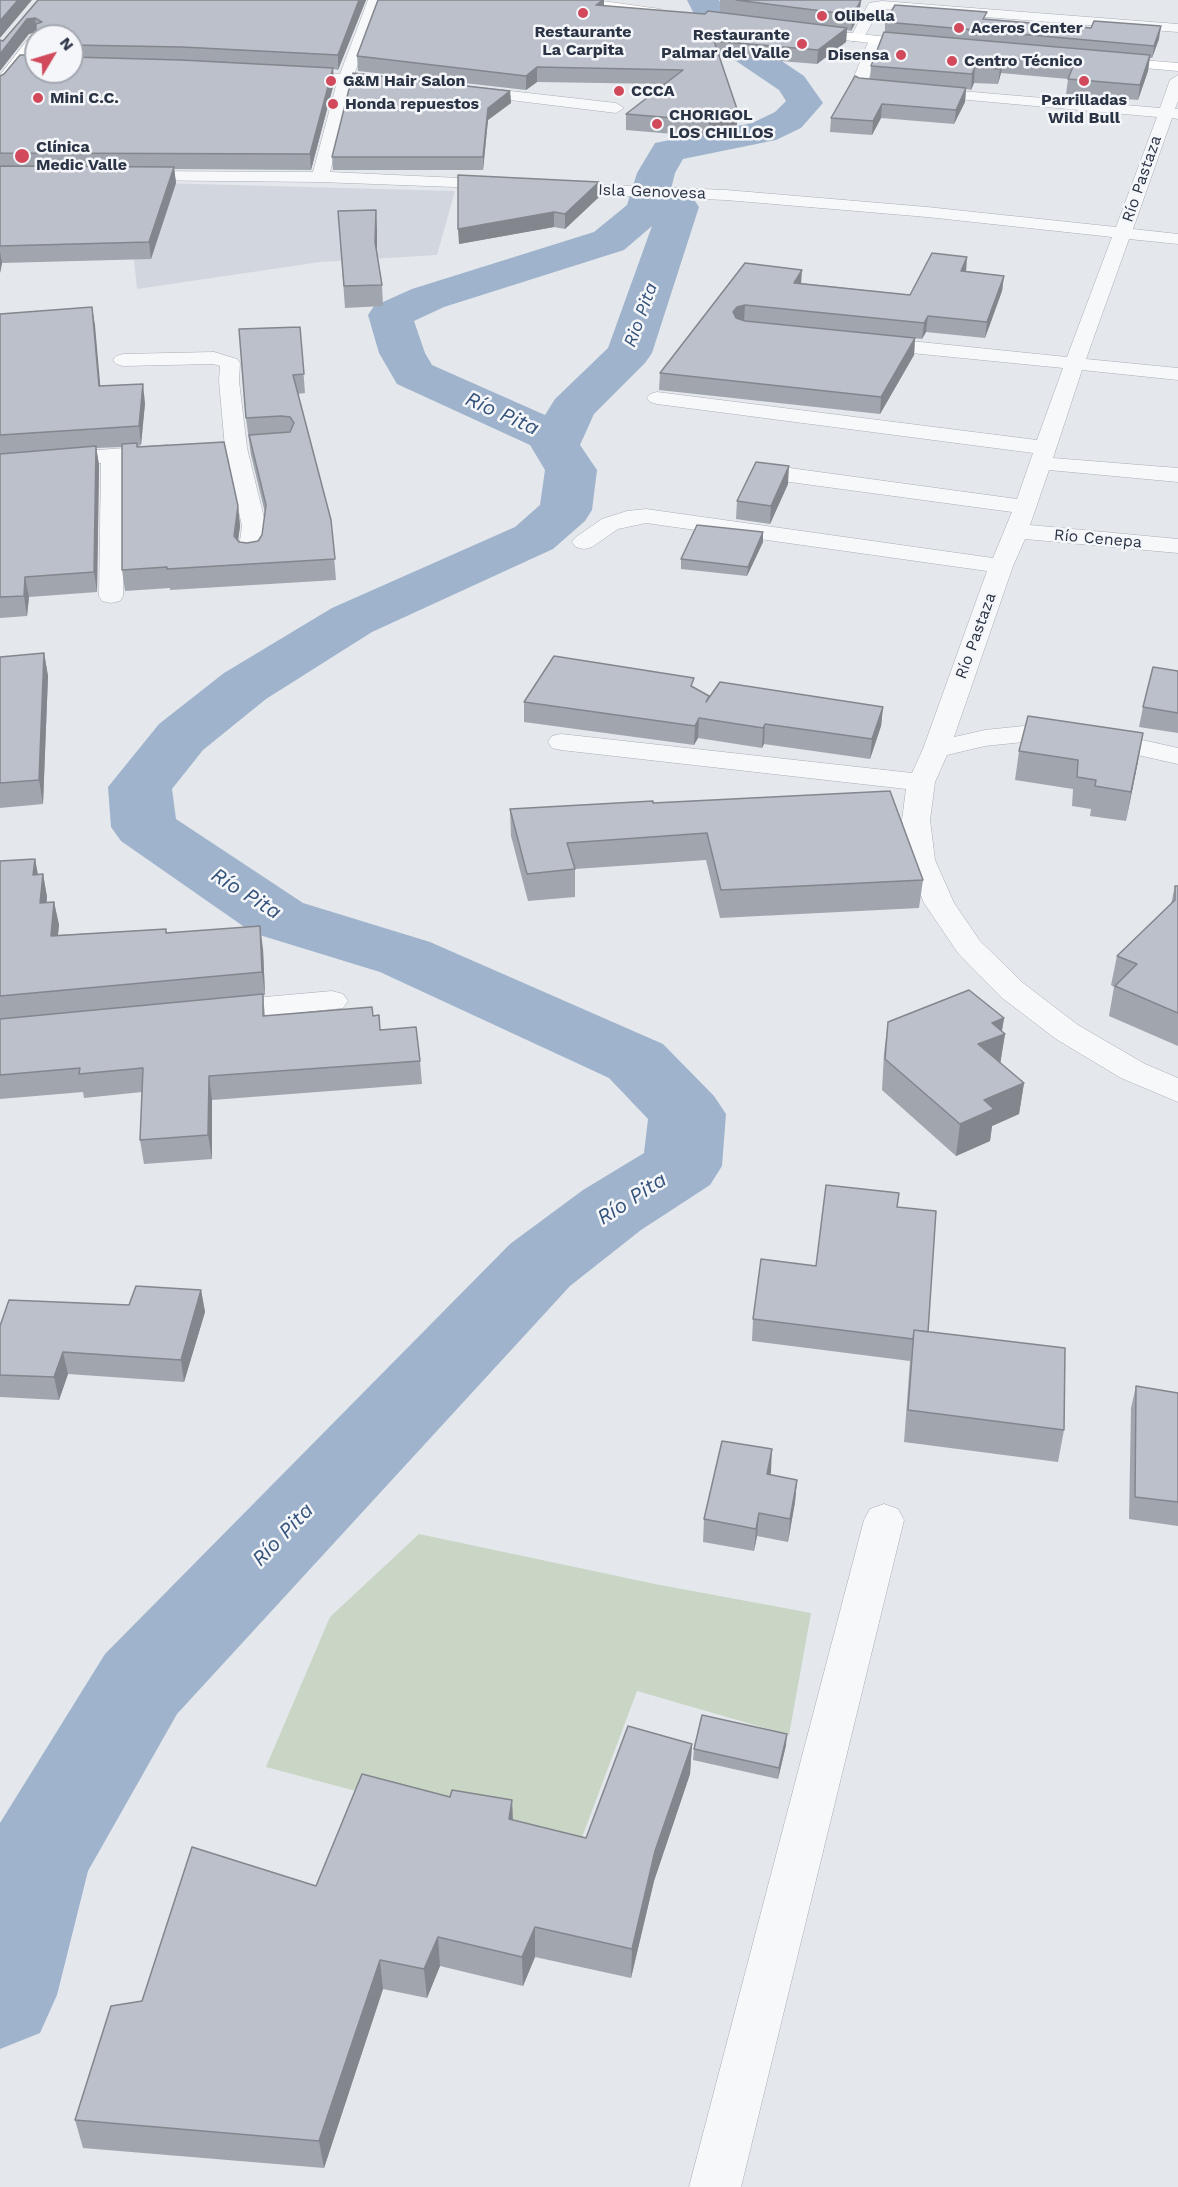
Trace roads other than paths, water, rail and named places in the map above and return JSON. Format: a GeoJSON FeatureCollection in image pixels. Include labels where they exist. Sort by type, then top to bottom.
{"type":"FeatureCollection","features":[{"type":"Feature","properties":{"kind":"main road"},"geometry":{"type":"LineString","coordinates":[[564,0],[672,15]]}},
{"type":"Feature","properties":{"kind":"main road"},"geometry":{"type":"LineString","coordinates":[[790,30],[943,47]]}},
{"type":"Feature","properties":{"kind":"main road"},"geometry":{"type":"LineString","coordinates":[[0,85],[24,53]]}},
{"type":"Feature","properties":{"kind":"main road"},"geometry":{"type":"LineString","coordinates":[[1087,60],[1178,67]]}},
{"type":"Feature","properties":{"kind":"street"},"geometry":{"type":"LineString","coordinates":[[320,177],[346,77],[375,0]]}},
{"type":"Feature","properties":{"kind":"street"},"geometry":{"type":"LineString","coordinates":[[857,38],[876,5],[1178,28]]}},
{"type":"Feature","properties":{"kind":"street"},"geometry":{"type":"LineString","coordinates":[[876,40],[859,84],[862,87],[1171,113]]}},
{"type":"Feature","properties":{"kind":"street"},"geometry":{"type":"LineString","coordinates":[[16,64],[24,64]]}},
{"type":"Feature","properties":{"kind":"street"},"geometry":{"type":"LineString","coordinates":[[276,73],[346,77],[416,85]]}},
{"type":"Feature","properties":{"kind":"street","name":"Río Pastaza"},"geometry":{"type":"LineString","coordinates":[[1178,80],[1171,113],[1074,365],[1026,507],[1001,566],[936,749],[921,782],[916,820],[921,860],[939,903],[969,947],[1012,990],[1067,1032],[1133,1071],[1178,1091]]}},
{"type":"Feature","properties":{"kind":"street"},"geometry":{"type":"LineString","coordinates":[[452,89],[616,108]]}},
{"type":"Feature","properties":{"kind":"street","name":"Isla Genovesa"},"geometry":{"type":"LineString","coordinates":[[119,176],[320,177],[726,195],[927,212],[1178,239]]}},
{"type":"Feature","properties":{"kind":"street"},"geometry":{"type":"LineString","coordinates":[[850,340],[1178,374]]}},
{"type":"Feature","properties":{"kind":"street"},"geometry":{"type":"LineString","coordinates":[[123,360],[214,358],[228,361],[236,448],[254,526],[250,555]]}},
{"type":"Feature","properties":{"kind":"street"},"geometry":{"type":"LineString","coordinates":[[657,398],[1178,474]]}},
{"type":"Feature","properties":{"kind":"street"},"geometry":{"type":"LineString","coordinates":[[213,449],[258,446]]}},
{"type":"Feature","properties":{"kind":"street"},"geometry":{"type":"LineString","coordinates":[[0,464],[190,451]]}},
{"type":"Feature","properties":{"kind":"street"},"geometry":{"type":"LineString","coordinates":[[111,456],[111,596]]}},
{"type":"Feature","properties":{"kind":"street"},"geometry":{"type":"LineString","coordinates":[[775,473],[1026,507]]}},
{"type":"Feature","properties":{"kind":"street"},"geometry":{"type":"LineString","coordinates":[[584,542],[610,524],[627,518],[646,516],[1001,566]]}},
{"type":"Feature","properties":{"kind":"street","name":"Río Cenepa"},"geometry":{"type":"LineString","coordinates":[[1017,531],[1178,546]]}},
{"type":"Feature","properties":{"kind":"street"},"geometry":{"type":"LineString","coordinates":[[936,749],[985,738],[1033,733],[1133,746],[1178,756]]}},
{"type":"Feature","properties":{"kind":"street"},"geometry":{"type":"LineString","coordinates":[[561,742],[921,782]]}},
{"type":"Feature","properties":{"kind":"street"},"geometry":{"type":"LineString","coordinates":[[190,1014],[332,1001]]}},
{"type":"Feature","properties":{"kind":"street"},"geometry":{"type":"LineString","coordinates":[[715,2187],[884,1520]]}},
{"type":"Feature","properties":{"kind":"waterway","name":"Río Pita"},"geometry":{"type":"LineString","coordinates":[[0,1995],[37,1859],[141,1684],[540,1265],[612,1210],[682,1166],[687,1114],[636,1061],[405,957],[278,918],[144,827],[140,787],[181,737],[245,686],[352,620],[534,538],[566,510],[571,470],[549,435],[414,374],[402,353],[390,315],[428,298],[609,241],[646,210],[656,173],[668,151],[763,132],[788,120],[805,103],[792,83],[720,35],[703,0]]}},
{"type":"Feature","properties":{"kind":"waterway","name":"Rio Pita"},"geometry":{"type":"LineString","coordinates":[[560,438],[572,409],[629,353],[679,207]]}},
{"type":"Feature","properties":{"kind":"place","name":"Restaurante La Carpita"},"geometry":{"type":"Point","coordinates":[583,13]}},
{"type":"Feature","properties":{"kind":"place","name":"Olibella"},"geometry":{"type":"Point","coordinates":[822,16]}},
{"type":"Feature","properties":{"kind":"place","name":"Aceros Center"},"geometry":{"type":"Point","coordinates":[959,28]}},
{"type":"Feature","properties":{"kind":"place","name":"Restaurante Palmar del Valle"},"geometry":{"type":"Point","coordinates":[802,44]}},
{"type":"Feature","properties":{"kind":"place","name":"Disensa"},"geometry":{"type":"Point","coordinates":[901,55]}},
{"type":"Feature","properties":{"kind":"place","name":"Centro Técnico"},"geometry":{"type":"Point","coordinates":[952,61]}},
{"type":"Feature","properties":{"kind":"place","name":"G&M Hair Salon"},"geometry":{"type":"Point","coordinates":[331,81]}},
{"type":"Feature","properties":{"kind":"place","name":"Parrilladas Wild Bull"},"geometry":{"type":"Point","coordinates":[1084,81]}},
{"type":"Feature","properties":{"kind":"place","name":"CCCA"},"geometry":{"type":"Point","coordinates":[619,91]}},
{"type":"Feature","properties":{"kind":"place","name":"Mini C.C."},"geometry":{"type":"Point","coordinates":[38,98]}},
{"type":"Feature","properties":{"kind":"place","name":"Honda repuestos"},"geometry":{"type":"Point","coordinates":[333,104]}},
{"type":"Feature","properties":{"kind":"place","name":"CHORIGOL LOS CHILLOS"},"geometry":{"type":"Point","coordinates":[657,124]}},
{"type":"Feature","properties":{"kind":"place","name":"Clínica Medic Valle"},"geometry":{"type":"Point","coordinates":[22,156]}}]}
